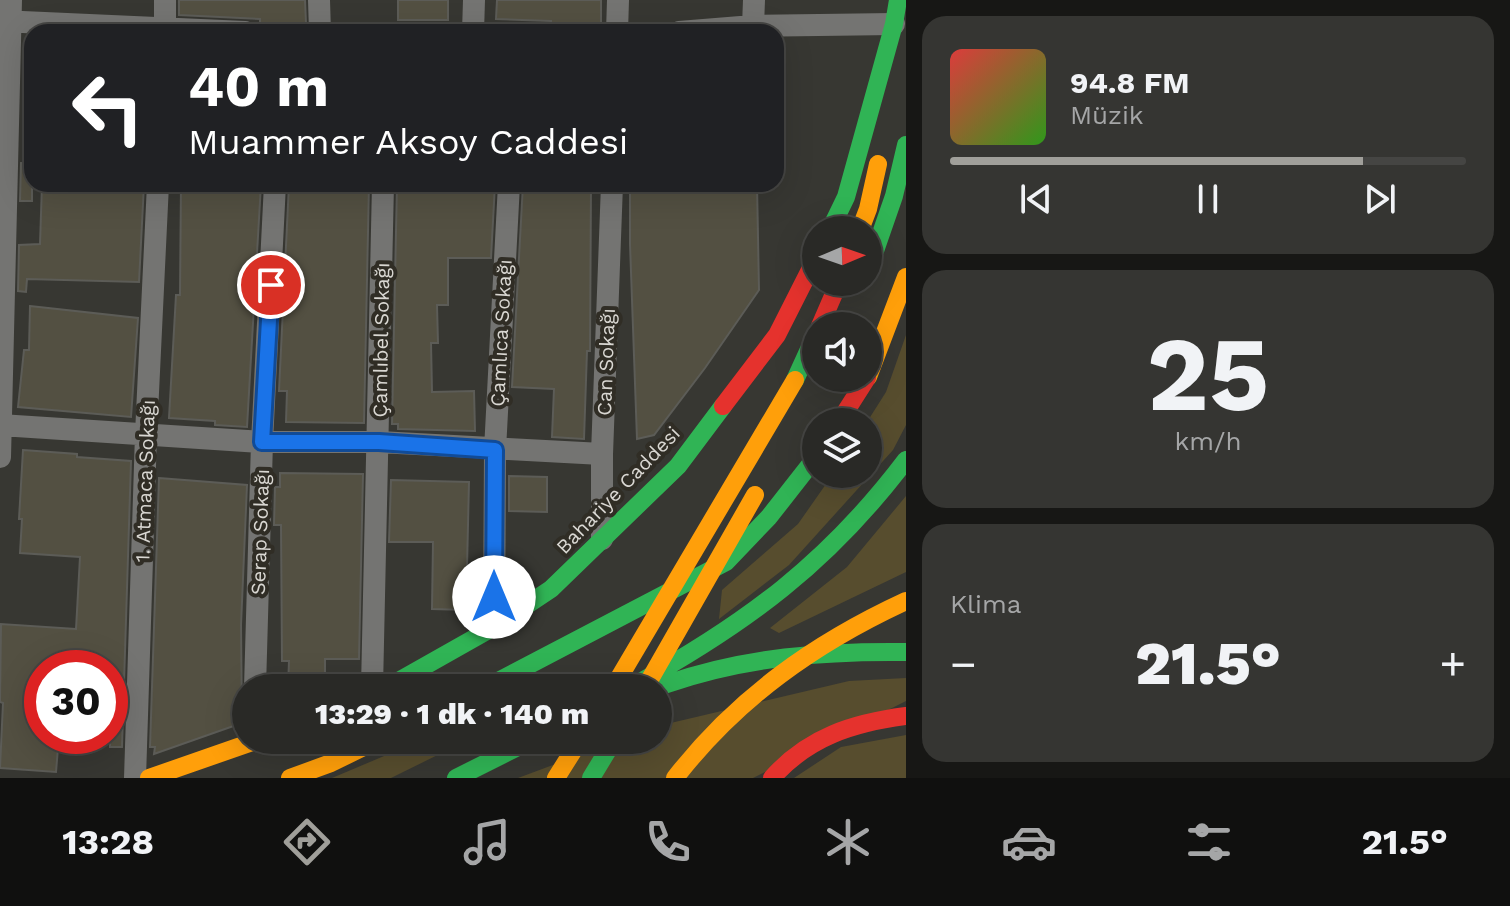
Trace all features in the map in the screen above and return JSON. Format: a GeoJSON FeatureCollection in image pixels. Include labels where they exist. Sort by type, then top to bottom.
{"type":"FeatureCollection","features":[{"type":"Feature","properties":{"kind":"main road"},"geometry":{"type":"LineString","coordinates":[[889,109],[900,31],[898,0]]}},
{"type":"Feature","properties":{"kind":"main road"},"geometry":{"type":"LineString","coordinates":[[837,216],[846,197],[900,31]]}},
{"type":"Feature","properties":{"kind":"main road"},"geometry":{"type":"LineString","coordinates":[[882,231],[906,145]]}},
{"type":"Feature","properties":{"kind":"main road"},"geometry":{"type":"LineString","coordinates":[[865,216],[880,152]]}},
{"type":"Feature","properties":{"kind":"main road"},"geometry":{"type":"LineString","coordinates":[[882,340],[906,277]]}},
{"type":"Feature","properties":{"kind":"main road","name":"Bahariye Caddesi"},"geometry":{"type":"LineString","coordinates":[[411,674],[494,627],[551,589],[687,455],[777,335],[802,286]]}},
{"type":"Feature","properties":{"kind":"main road"},"geometry":{"type":"LineString","coordinates":[[621,674],[802,365]]}},
{"type":"Feature","properties":{"kind":"main road"},"geometry":{"type":"LineString","coordinates":[[654,674],[716,639],[756,611],[818,558],[886,488],[906,460]]}},
{"type":"Feature","properties":{"kind":"main road"},"geometry":{"type":"LineString","coordinates":[[512,674],[726,562],[769,517],[802,475]]}},
{"type":"Feature","properties":{"kind":"main road"},"geometry":{"type":"LineString","coordinates":[[653,674],[763,482]]}},
{"type":"Feature","properties":{"kind":"main road"},"geometry":{"type":"LineString","coordinates":[[675,778],[719,726],[780,674],[849,628],[906,601]]}},
{"type":"Feature","properties":{"kind":"main road"},"geometry":{"type":"LineString","coordinates":[[672,683],[712,671],[782,658],[861,651],[906,652]]}},
{"type":"Feature","properties":{"kind":"main road"},"geometry":{"type":"LineString","coordinates":[[772,778],[792,757],[827,735],[862,723],[906,716]]}},
{"type":"Feature","properties":{"kind":"main road"},"geometry":{"type":"LineString","coordinates":[[149,778],[232,749]]}},
{"type":"Feature","properties":{"kind":"main road"},"geometry":{"type":"LineString","coordinates":[[290,778],[349,754]]}},
{"type":"Feature","properties":{"kind":"main road"},"geometry":{"type":"LineString","coordinates":[[456,778],[504,754]]}},
{"type":"Feature","properties":{"kind":"main road"},"geometry":{"type":"LineString","coordinates":[[556,778],[571,754]]}},
{"type":"Feature","properties":{"kind":"main road"},"geometry":{"type":"LineString","coordinates":[[591,778],[606,754]]}},
{"type":"Feature","properties":{"kind":"street"},"geometry":{"type":"LineString","coordinates":[[165,0],[165,24]]}},
{"type":"Feature","properties":{"kind":"street"},"geometry":{"type":"LineString","coordinates":[[319,0],[320,24]]}},
{"type":"Feature","properties":{"kind":"street"},"geometry":{"type":"LineString","coordinates":[[473,24],[474,0]]}},
{"type":"Feature","properties":{"kind":"street"},"geometry":{"type":"LineString","coordinates":[[617,24],[618,0]]}},
{"type":"Feature","properties":{"kind":"street"},"geometry":{"type":"LineString","coordinates":[[753,24],[754,0]]}},
{"type":"Feature","properties":{"kind":"street"},"geometry":{"type":"LineString","coordinates":[[0,457],[7,14],[106,24]]}},
{"type":"Feature","properties":{"kind":"street"},"geometry":{"type":"LineString","coordinates":[[784,27],[900,31]]}},
{"type":"Feature","properties":{"kind":"street","name":"1. Atmaca Sokağı"},"geometry":{"type":"LineString","coordinates":[[135,778],[158,192]]}},
{"type":"Feature","properties":{"kind":"street","name":"Serap Sokağı"},"geometry":{"type":"LineString","coordinates":[[255,674],[262,442],[275,192]]}},
{"type":"Feature","properties":{"kind":"street","name":"Çamlıbel Sokağı"},"geometry":{"type":"LineString","coordinates":[[372,674],[383,192]]}},
{"type":"Feature","properties":{"kind":"street","name":"Çamlıca Sokağı"},"geometry":{"type":"LineString","coordinates":[[494,627],[495,450],[509,192]]}},
{"type":"Feature","properties":{"kind":"street","name":"Can Sokağı"},"geometry":{"type":"LineString","coordinates":[[602,539],[612,192]]}},
{"type":"Feature","properties":{"kind":"street"},"geometry":{"type":"LineString","coordinates":[[1,425],[262,442],[379,442],[602,454]]}},
{"type":"Feature","properties":{"kind":"shaded area"},"geometry":{"type":"Polygon","coordinates":[[[906,335],[906,425],[893,450],[882,462],[882,408],[876,408],[886,392],[906,335]]]}},
{"type":"Feature","properties":{"kind":"shaded area"},"geometry":{"type":"Polygon","coordinates":[[[823,488],[859,488],[789,565],[719,619],[722,590],[798,524],[823,488]]]}},
{"type":"Feature","properties":{"kind":"shaded area"},"geometry":{"type":"Polygon","coordinates":[[[906,496],[906,572],[779,633],[770,628],[847,567],[906,496]]]}},
{"type":"Feature","properties":{"kind":"shaded area"},"geometry":{"type":"Polygon","coordinates":[[[906,678],[906,701],[753,778],[518,778],[582,754],[672,754],[672,723],[849,681],[906,678]]]}},
{"type":"Feature","properties":{"kind":"shaded area"},"geometry":{"type":"Polygon","coordinates":[[[906,735],[906,778],[794,778],[841,747],[906,735]]]}},
{"type":"Feature","properties":{"kind":"shaded area"},"geometry":{"type":"Polygon","coordinates":[[[389,754],[440,754],[391,778],[332,778],[389,754]]]}},
{"type":"Feature","properties":{"kind":"building"},"geometry":{"type":"Polygon","coordinates":[[[179,0],[305,0],[306,23],[260,23],[260,19],[179,15],[179,0]]]}},
{"type":"Feature","properties":{"kind":"building"},"geometry":{"type":"Polygon","coordinates":[[[398,0],[448,0],[448,20],[398,20],[398,0]]]}},
{"type":"Feature","properties":{"kind":"building"},"geometry":{"type":"Polygon","coordinates":[[[497,0],[601,0],[601,24],[496,19],[497,0]]]}},
{"type":"Feature","properties":{"kind":"building"},"geometry":{"type":"Polygon","coordinates":[[[21,163],[24,163],[24,192],[32,192],[32,201],[20,201],[21,163]]]}},
{"type":"Feature","properties":{"kind":"building"},"geometry":{"type":"Polygon","coordinates":[[[42,192],[144,192],[139,282],[27,279],[26,292],[18,291],[19,245],[40,244],[42,192]]]}},
{"type":"Feature","properties":{"kind":"building"},"geometry":{"type":"Polygon","coordinates":[[[181,192],[261,192],[247,427],[169,418],[176,295],[180,295],[181,192]]]}},
{"type":"Feature","properties":{"kind":"building"},"geometry":{"type":"Polygon","coordinates":[[[289,192],[369,192],[364,423],[286,422],[287,391],[279,391],[289,192]]]}},
{"type":"Feature","properties":{"kind":"building"},"geometry":{"type":"Polygon","coordinates":[[[397,192],[495,192],[491,258],[448,258],[448,305],[437,305],[438,343],[431,343],[432,392],[474,391],[475,431],[398,429],[398,424],[392,424],[397,192]]]}},
{"type":"Feature","properties":{"kind":"building"},"geometry":{"type":"Polygon","coordinates":[[[523,192],[591,192],[590,351],[587,351],[584,439],[552,437],[554,389],[512,387],[523,192]]]}},
{"type":"Feature","properties":{"kind":"building"},"geometry":{"type":"Polygon","coordinates":[[[630,192],[757,192],[759,290],[654,435],[637,439],[630,192]]]}},
{"type":"Feature","properties":{"kind":"building"},"geometry":{"type":"Polygon","coordinates":[[[30,306],[138,318],[131,417],[18,407],[24,350],[29,350],[30,306]]]}},
{"type":"Feature","properties":{"kind":"building"},"geometry":{"type":"Polygon","coordinates":[[[23,450],[131,461],[125,650],[24,650],[24,754],[58,754],[56,772],[0,768],[3,703],[0,702],[1,624],[76,629],[80,557],[20,553],[22,519],[19,519],[23,450]]]}},
{"type":"Feature","properties":{"kind":"building"},"geometry":{"type":"Polygon","coordinates":[[[280,473],[363,474],[359,659],[325,659],[325,674],[289,674],[289,661],[282,661],[281,525],[274,525],[275,487],[280,487],[280,473]]]}},
{"type":"Feature","properties":{"kind":"building"},"geometry":{"type":"Polygon","coordinates":[[[509,476],[547,477],[547,512],[509,511],[509,476]]]}},
{"type":"Feature","properties":{"kind":"building"},"geometry":{"type":"Polygon","coordinates":[[[159,478],[247,485],[242,674],[232,674],[232,727],[154,754],[155,747],[150,747],[159,478]]]}},
{"type":"Feature","properties":{"kind":"building"},"geometry":{"type":"Polygon","coordinates":[[[391,480],[469,482],[466,610],[432,609],[433,542],[389,542],[391,480]]]}},
{"type":"Feature","properties":{"kind":"traffic: fast"},"geometry":{"type":"LineString","coordinates":[[837,216],[846,197],[898,0]]}},
{"type":"Feature","properties":{"kind":"traffic: fast"},"geometry":{"type":"LineString","coordinates":[[882,231],[906,145]]}},
{"type":"Feature","properties":{"kind":"traffic: fast"},"geometry":{"type":"LineString","coordinates":[[795,380],[802,365]]}},
{"type":"Feature","properties":{"kind":"traffic: fast"},"geometry":{"type":"LineString","coordinates":[[411,674],[494,627],[551,589],[678,466],[723,406]]}},
{"type":"Feature","properties":{"kind":"traffic: fast"},"geometry":{"type":"LineString","coordinates":[[655,674],[749,614],[816,560],[877,497],[906,460]]}},
{"type":"Feature","properties":{"kind":"traffic: fast"},"geometry":{"type":"LineString","coordinates":[[512,674],[726,562],[769,517],[802,475]]}},
{"type":"Feature","properties":{"kind":"traffic: fast"},"geometry":{"type":"LineString","coordinates":[[672,682],[726,667],[785,658],[906,652]]}},
{"type":"Feature","properties":{"kind":"traffic: fast"},"geometry":{"type":"LineString","coordinates":[[456,778],[504,754]]}},
{"type":"Feature","properties":{"kind":"traffic: fast"},"geometry":{"type":"LineString","coordinates":[[591,778],[606,754]]}},
{"type":"Feature","properties":{"kind":"traffic: slow"},"geometry":{"type":"LineString","coordinates":[[865,216],[878,164]]}},
{"type":"Feature","properties":{"kind":"traffic: slow"},"geometry":{"type":"LineString","coordinates":[[882,340],[906,277]]}},
{"type":"Feature","properties":{"kind":"traffic: slow"},"geometry":{"type":"LineString","coordinates":[[621,674],[795,380]]}},
{"type":"Feature","properties":{"kind":"traffic: slow"},"geometry":{"type":"LineString","coordinates":[[653,674],[755,495]]}},
{"type":"Feature","properties":{"kind":"traffic: slow"},"geometry":{"type":"LineString","coordinates":[[675,778],[724,722],[780,675],[840,635],[906,601]]}},
{"type":"Feature","properties":{"kind":"traffic: slow"},"geometry":{"type":"LineString","coordinates":[[149,778],[232,749]]}},
{"type":"Feature","properties":{"kind":"traffic: slow"},"geometry":{"type":"LineString","coordinates":[[290,778],[349,754]]}},
{"type":"Feature","properties":{"kind":"traffic: slow"},"geometry":{"type":"LineString","coordinates":[[556,778],[571,754]]}},
{"type":"Feature","properties":{"kind":"traffic: jam"},"geometry":{"type":"LineString","coordinates":[[723,406],[777,335],[802,286]]}},
{"type":"Feature","properties":{"kind":"traffic: jam"},"geometry":{"type":"LineString","coordinates":[[826,312],[833,296]]}},
{"type":"Feature","properties":{"kind":"traffic: jam"},"geometry":{"type":"LineString","coordinates":[[848,408],[858,392]]}},
{"type":"Feature","properties":{"kind":"traffic: jam"},"geometry":{"type":"LineString","coordinates":[[772,778],[801,752],[833,734],[906,716]]}},
{"type":"Feature","properties":{"kind":"route"},"geometry":{"type":"LineString","coordinates":[[271,285],[262,442],[379,442],[495,450],[494,597]]}}]}
